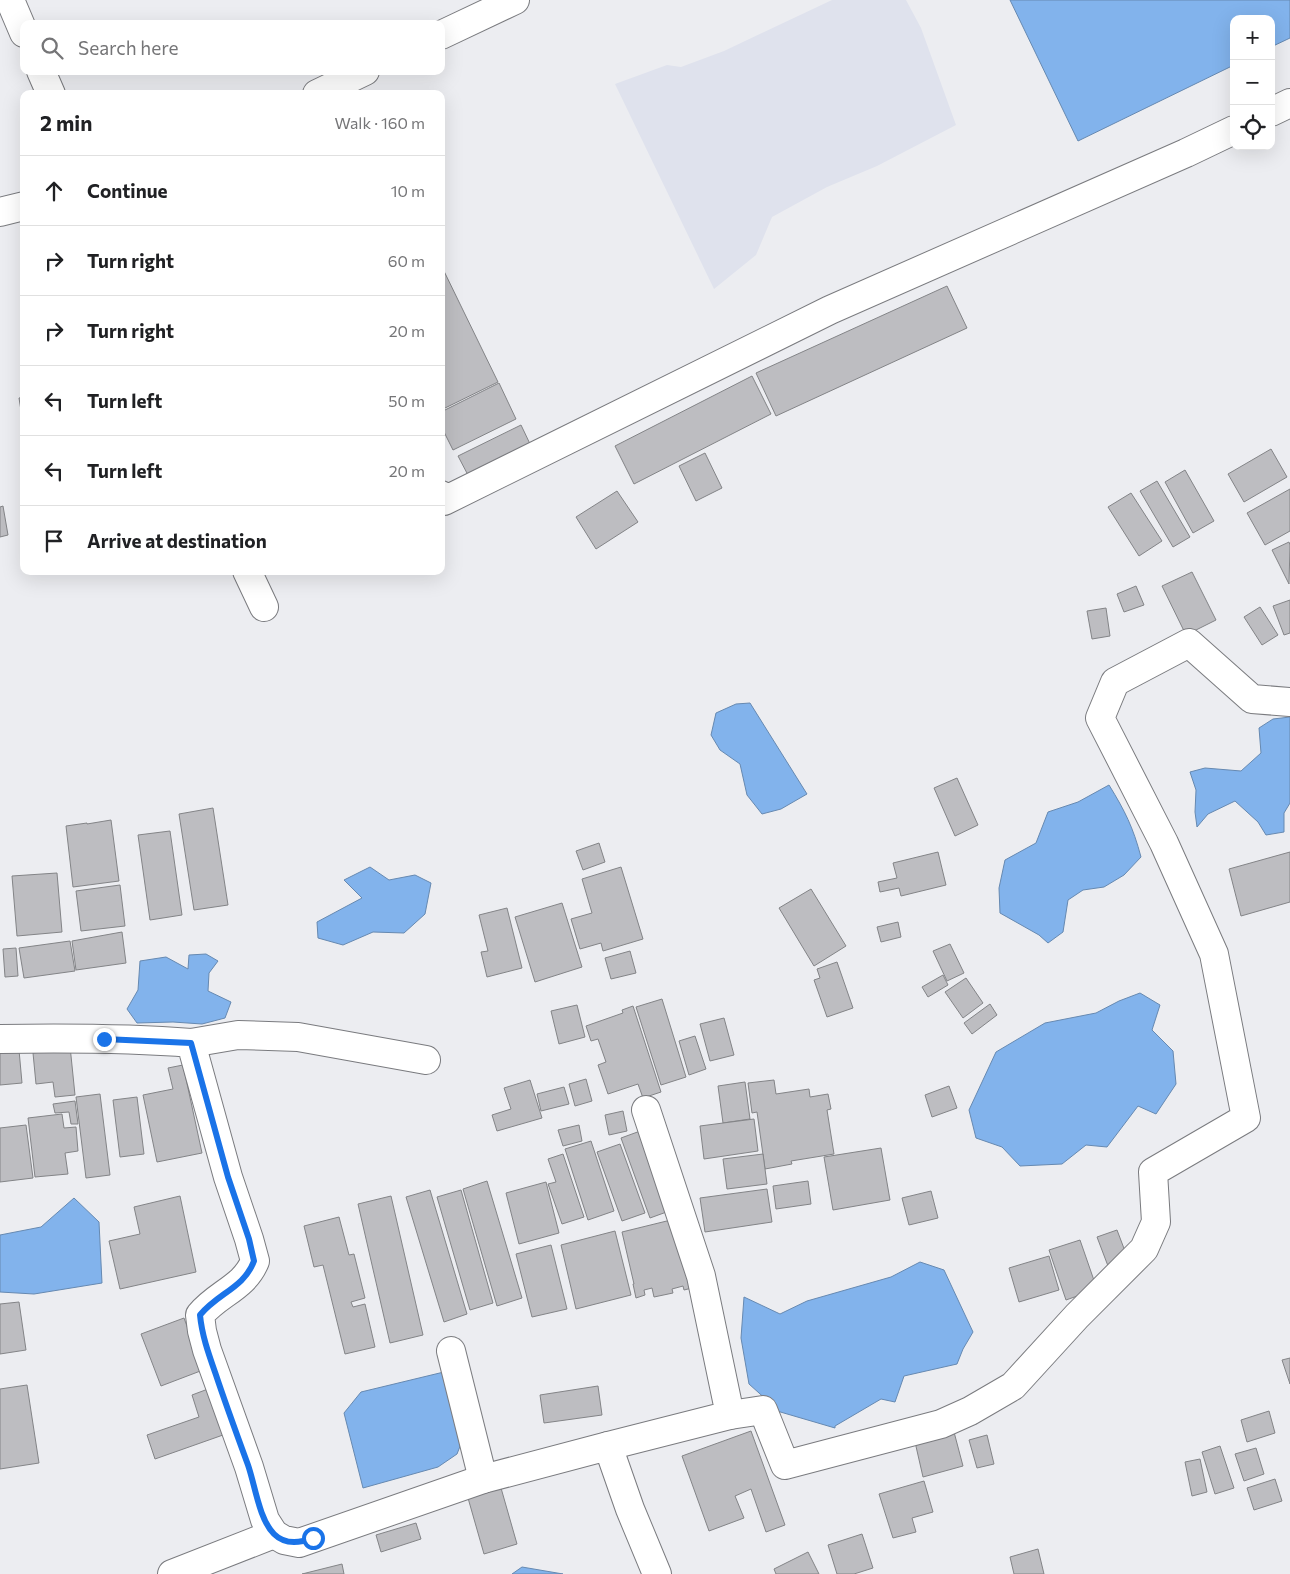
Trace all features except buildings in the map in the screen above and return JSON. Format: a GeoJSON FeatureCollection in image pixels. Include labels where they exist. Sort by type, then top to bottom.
{"type":"FeatureCollection","features":[{"type":"Feature","properties":{"kind":"street"},"geometry":{"type":"LineString","coordinates":[[10,0],[20,24]]}},
{"type":"Feature","properties":{"kind":"street"},"geometry":{"type":"LineString","coordinates":[[445,33],[516,0]]}},
{"type":"Feature","properties":{"kind":"street"},"geometry":{"type":"LineString","coordinates":[[43,75],[49,90]]}},
{"type":"Feature","properties":{"kind":"street"},"geometry":{"type":"LineString","coordinates":[[325,90],[357,75]]}},
{"type":"Feature","properties":{"kind":"street"},"geometry":{"type":"LineString","coordinates":[[1275,110],[1290,103]]}},
{"type":"Feature","properties":{"kind":"street"},"geometry":{"type":"LineString","coordinates":[[445,501],[830,310],[1230,132]]}},
{"type":"Feature","properties":{"kind":"street"},"geometry":{"type":"LineString","coordinates":[[0,212],[20,207]]}},
{"type":"Feature","properties":{"kind":"street"},"geometry":{"type":"LineString","coordinates":[[250,575],[264,607]]}},
{"type":"Feature","properties":{"kind":"street"},"geometry":{"type":"LineString","coordinates":[[191,1043],[228,1177],[249,1239],[254,1261],[245,1279],[208,1306],[200,1315],[202,1331],[226,1407],[249,1467],[265,1520],[274,1534],[284,1540],[299,1543],[483,1479],[730,1415],[763,1410],[785,1465],[941,1424],[970,1411],[1013,1386],[1077,1316],[1144,1249],[1156,1222],[1153,1172],[1246,1118],[1214,954],[1164,844],[1100,718],[1115,682],[1189,643],[1252,699],[1290,702]]}},
{"type":"Feature","properties":{"kind":"street"},"geometry":{"type":"LineString","coordinates":[[0,1040],[59,1038],[155,1040],[191,1043],[238,1035],[298,1037],[426,1060]]}},
{"type":"Feature","properties":{"kind":"street"},"geometry":{"type":"LineString","coordinates":[[646,1110],[701,1276],[730,1415]]}},
{"type":"Feature","properties":{"kind":"street"},"geometry":{"type":"LineString","coordinates":[[451,1351],[483,1479]]}},
{"type":"Feature","properties":{"kind":"street"},"geometry":{"type":"LineString","coordinates":[[608,1446],[630,1509],[657,1574]]}},
{"type":"Feature","properties":{"kind":"street"},"geometry":{"type":"LineString","coordinates":[[172,1574],[274,1534]]}},
{"type":"Feature","properties":{"kind":"shaded area"},"geometry":{"type":"Polygon","coordinates":[[[832,0],[906,0],[921,28],[956,125],[877,166],[827,187],[772,217],[756,255],[714,289],[615,84],[667,65],[681,67],[724,51],[832,0]]]}},
{"type":"Feature","properties":{"kind":"water"},"geometry":{"type":"Polygon","coordinates":[[[1010,0],[1290,0],[1290,38],[1275,45],[1275,15],[1230,15],[1230,67],[1078,141],[1010,0]]]}},
{"type":"Feature","properties":{"kind":"water"},"geometry":{"type":"Polygon","coordinates":[[[750,703],[807,794],[781,809],[762,814],[747,795],[740,764],[720,750],[711,735],[716,713],[736,704],[750,703]]]}},
{"type":"Feature","properties":{"kind":"water"},"geometry":{"type":"Polygon","coordinates":[[[1290,717],[1290,803],[1284,813],[1284,832],[1266,835],[1258,822],[1235,801],[1208,814],[1197,827],[1195,812],[1196,790],[1190,772],[1205,768],[1241,771],[1261,753],[1259,728],[1273,719],[1290,717]]]}},
{"type":"Feature","properties":{"kind":"water"},"geometry":{"type":"Polygon","coordinates":[[[1109,785],[1128,820],[1141,857],[1124,875],[1104,887],[1083,890],[1068,900],[1063,932],[1048,943],[1039,935],[1000,913],[999,888],[1005,860],[1036,843],[1048,812],[1078,802],[1109,785]]]}},
{"type":"Feature","properties":{"kind":"water"},"geometry":{"type":"Polygon","coordinates":[[[370,867],[389,880],[415,875],[431,883],[425,914],[404,933],[373,932],[343,945],[318,938],[317,922],[362,898],[344,880],[370,867]]]}},
{"type":"Feature","properties":{"kind":"water"},"geometry":{"type":"Polygon","coordinates":[[[206,954],[218,961],[209,973],[208,991],[231,1002],[225,1018],[202,1024],[173,1022],[137,1023],[127,1009],[138,990],[140,961],[166,957],[188,969],[189,955],[206,954]]]}},
{"type":"Feature","properties":{"kind":"water"},"geometry":{"type":"Polygon","coordinates":[[[1140,993],[1160,1005],[1152,1030],[1173,1051],[1176,1084],[1156,1114],[1138,1106],[1107,1147],[1086,1145],[1062,1164],[1020,1166],[1002,1147],[976,1138],[969,1110],[996,1052],[1045,1023],[1096,1013],[1140,993]]]}},
{"type":"Feature","properties":{"kind":"water"},"geometry":{"type":"Polygon","coordinates":[[[74,1198],[99,1222],[102,1283],[34,1294],[0,1292],[0,1235],[41,1227],[74,1198]]]}},
{"type":"Feature","properties":{"kind":"water"},"geometry":{"type":"Polygon","coordinates":[[[920,1262],[944,1270],[973,1332],[957,1364],[904,1376],[895,1402],[881,1399],[835,1426],[835,1428],[777,1411],[749,1384],[741,1338],[744,1297],[780,1314],[807,1301],[891,1277],[920,1262]]]}},
{"type":"Feature","properties":{"kind":"water"},"geometry":{"type":"Polygon","coordinates":[[[448,1371],[466,1431],[457,1454],[438,1467],[363,1488],[344,1413],[361,1392],[448,1371]]]}},
{"type":"Feature","properties":{"kind":"water"},"geometry":{"type":"Polygon","coordinates":[[[522,1567],[563,1574],[512,1574],[522,1567]]]}},
{"type":"Feature","properties":{"kind":"route"},"geometry":{"type":"LineString","coordinates":[[104,1039],[191,1043],[228,1177],[249,1239],[254,1261],[245,1279],[208,1306],[200,1315],[202,1331],[226,1407],[249,1467],[265,1520],[274,1534],[284,1540],[299,1543],[313,1538]]}}]}
